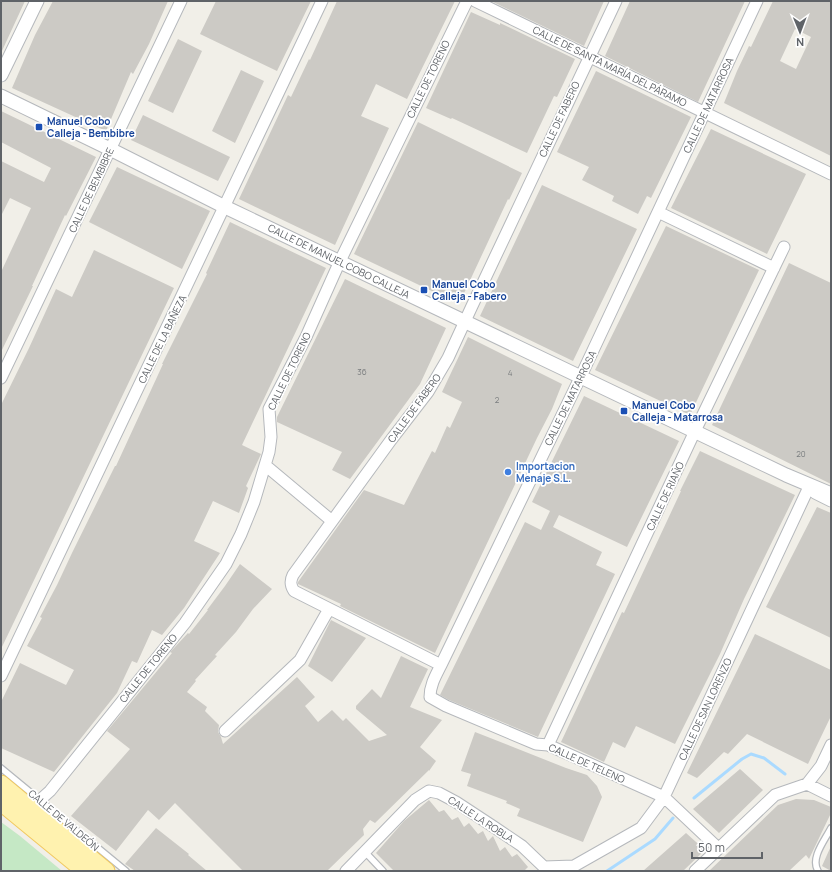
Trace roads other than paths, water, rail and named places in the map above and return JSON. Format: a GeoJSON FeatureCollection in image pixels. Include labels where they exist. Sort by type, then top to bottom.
{"type":"FeatureCollection","features":[{"type":"Feature","properties":{"kind":"main road"},"geometry":{"type":"LineString","coordinates":[[1,784],[106,871]]}},
{"type":"Feature","properties":{"kind":"main road"},"geometry":{"type":"LineString","coordinates":[[1,802],[79,869]]}},
{"type":"Feature","properties":{"kind":"street"},"geometry":{"type":"LineString","coordinates":[[1,75],[37,1]]}},
{"type":"Feature","properties":{"kind":"street","name":"CALLE DE BEMBIBRE"},"geometry":{"type":"LineString","coordinates":[[1,378],[181,1]]}},
{"type":"Feature","properties":{"kind":"street","name":"CALLE DE LA BAÑEZA"},"geometry":{"type":"LineString","coordinates":[[1,676],[322,1]]}},
{"type":"Feature","properties":{"kind":"street","name":"CALLE DE TORENO"},"geometry":{"type":"LineString","coordinates":[[40,800],[50,791],[185,623],[226,564],[242,534],[254,502],[269,452],[271,437],[269,409],[306,337],[340,261],[466,1]]}},
{"type":"Feature","properties":{"kind":"street","name":"CALLE DE SANTA MARÍA DEL PÁRAMO"},"geometry":{"type":"LineString","coordinates":[[475,1],[831,174]]}},
{"type":"Feature","properties":{"kind":"street","name":"CALLE DE FABERO"},"geometry":{"type":"LineString","coordinates":[[329,609],[294,591],[290,581],[293,574],[428,392],[448,358],[616,1]]}},
{"type":"Feature","properties":{"kind":"street","name":"CALLE DE MATARROSA"},"geometry":{"type":"LineString","coordinates":[[441,665],[581,376],[757,1]]}},
{"type":"Feature","properties":{"kind":"street","name":"CALLE DE MANUEL COBO CALLEJA"},"geometry":{"type":"LineString","coordinates":[[1,96],[225,207],[340,261],[464,322],[581,376],[786,475],[831,494]]}},
{"type":"Feature","properties":{"kind":"street"},"geometry":{"type":"LineString","coordinates":[[658,212],[774,268]]}},
{"type":"Feature","properties":{"kind":"street","name":"CALLE DE RIAÑO"},"geometry":{"type":"LineString","coordinates":[[548,745],[695,431],[784,248]]}},
{"type":"Feature","properties":{"kind":"street"},"geometry":{"type":"LineString","coordinates":[[265,465],[332,521]]}},
{"type":"Feature","properties":{"kind":"street","name":"CALLE DE MANUEL COBO CALLEJA"},"geometry":{"type":"LineString","coordinates":[[786,475],[831,502]]}},
{"type":"Feature","properties":{"kind":"street","name":"CALLE DE SAN LORENZO"},"geometry":{"type":"LineString","coordinates":[[541,869],[574,866],[641,828],[664,798],[808,489]]}},
{"type":"Feature","properties":{"kind":"street"},"geometry":{"type":"LineString","coordinates":[[225,731],[300,660],[329,609],[441,665]]}},
{"type":"Feature","properties":{"kind":"street","name":"CALLE DE TELENO"},"geometry":{"type":"LineString","coordinates":[[441,665],[432,685],[430,697],[446,706],[536,744],[548,745],[664,798],[718,848]]}},
{"type":"Feature","properties":{"kind":"street"},"geometry":{"type":"LineString","coordinates":[[695,871],[775,795],[807,784],[821,766],[831,745]]}},
{"type":"Feature","properties":{"kind":"street"},"geometry":{"type":"LineString","coordinates":[[807,784],[831,796]]}},
{"type":"Feature","properties":{"kind":"street","name":"CALLE LA ROBLA"},"geometry":{"type":"LineString","coordinates":[[346,871],[415,800],[429,791],[439,793],[450,799],[522,846],[541,869]]}},
{"type":"Feature","properties":{"kind":"lane","name":"CALLE DE VALDEÓN"},"geometry":{"type":"LineString","coordinates":[[1,768],[126,871]]}},
{"type":"Feature","properties":{"kind":"lane"},"geometry":{"type":"LineString","coordinates":[[818,871],[815,864],[816,858],[831,828]]}},
{"type":"Feature","properties":{"kind":"lane"},"geometry":{"type":"LineString","coordinates":[[365,852],[383,871]]}},
{"type":"Feature","properties":{"kind":"waterway"},"geometry":{"type":"LineString","coordinates":[[694,798],[742,759],[751,754],[764,758],[785,774]]}},
{"type":"Feature","properties":{"kind":"waterway"},"geometry":{"type":"LineString","coordinates":[[607,871],[655,839],[673,818]]}},
{"type":"Feature","properties":{"kind":"place","name":"Manuel Cobo Calleja - Bembibre"},"geometry":{"type":"Point","coordinates":[39,127]}},
{"type":"Feature","properties":{"kind":"place","name":"Manuel Cobo Calleja - Fabero"},"geometry":{"type":"Point","coordinates":[424,290]}},
{"type":"Feature","properties":{"kind":"place","name":"Manuel Cobo Calleja - Matarrosa"},"geometry":{"type":"Point","coordinates":[624,411]}},
{"type":"Feature","properties":{"kind":"place","name":"Importacion Menaje S.L."},"geometry":{"type":"Point","coordinates":[508,472]}}]}
